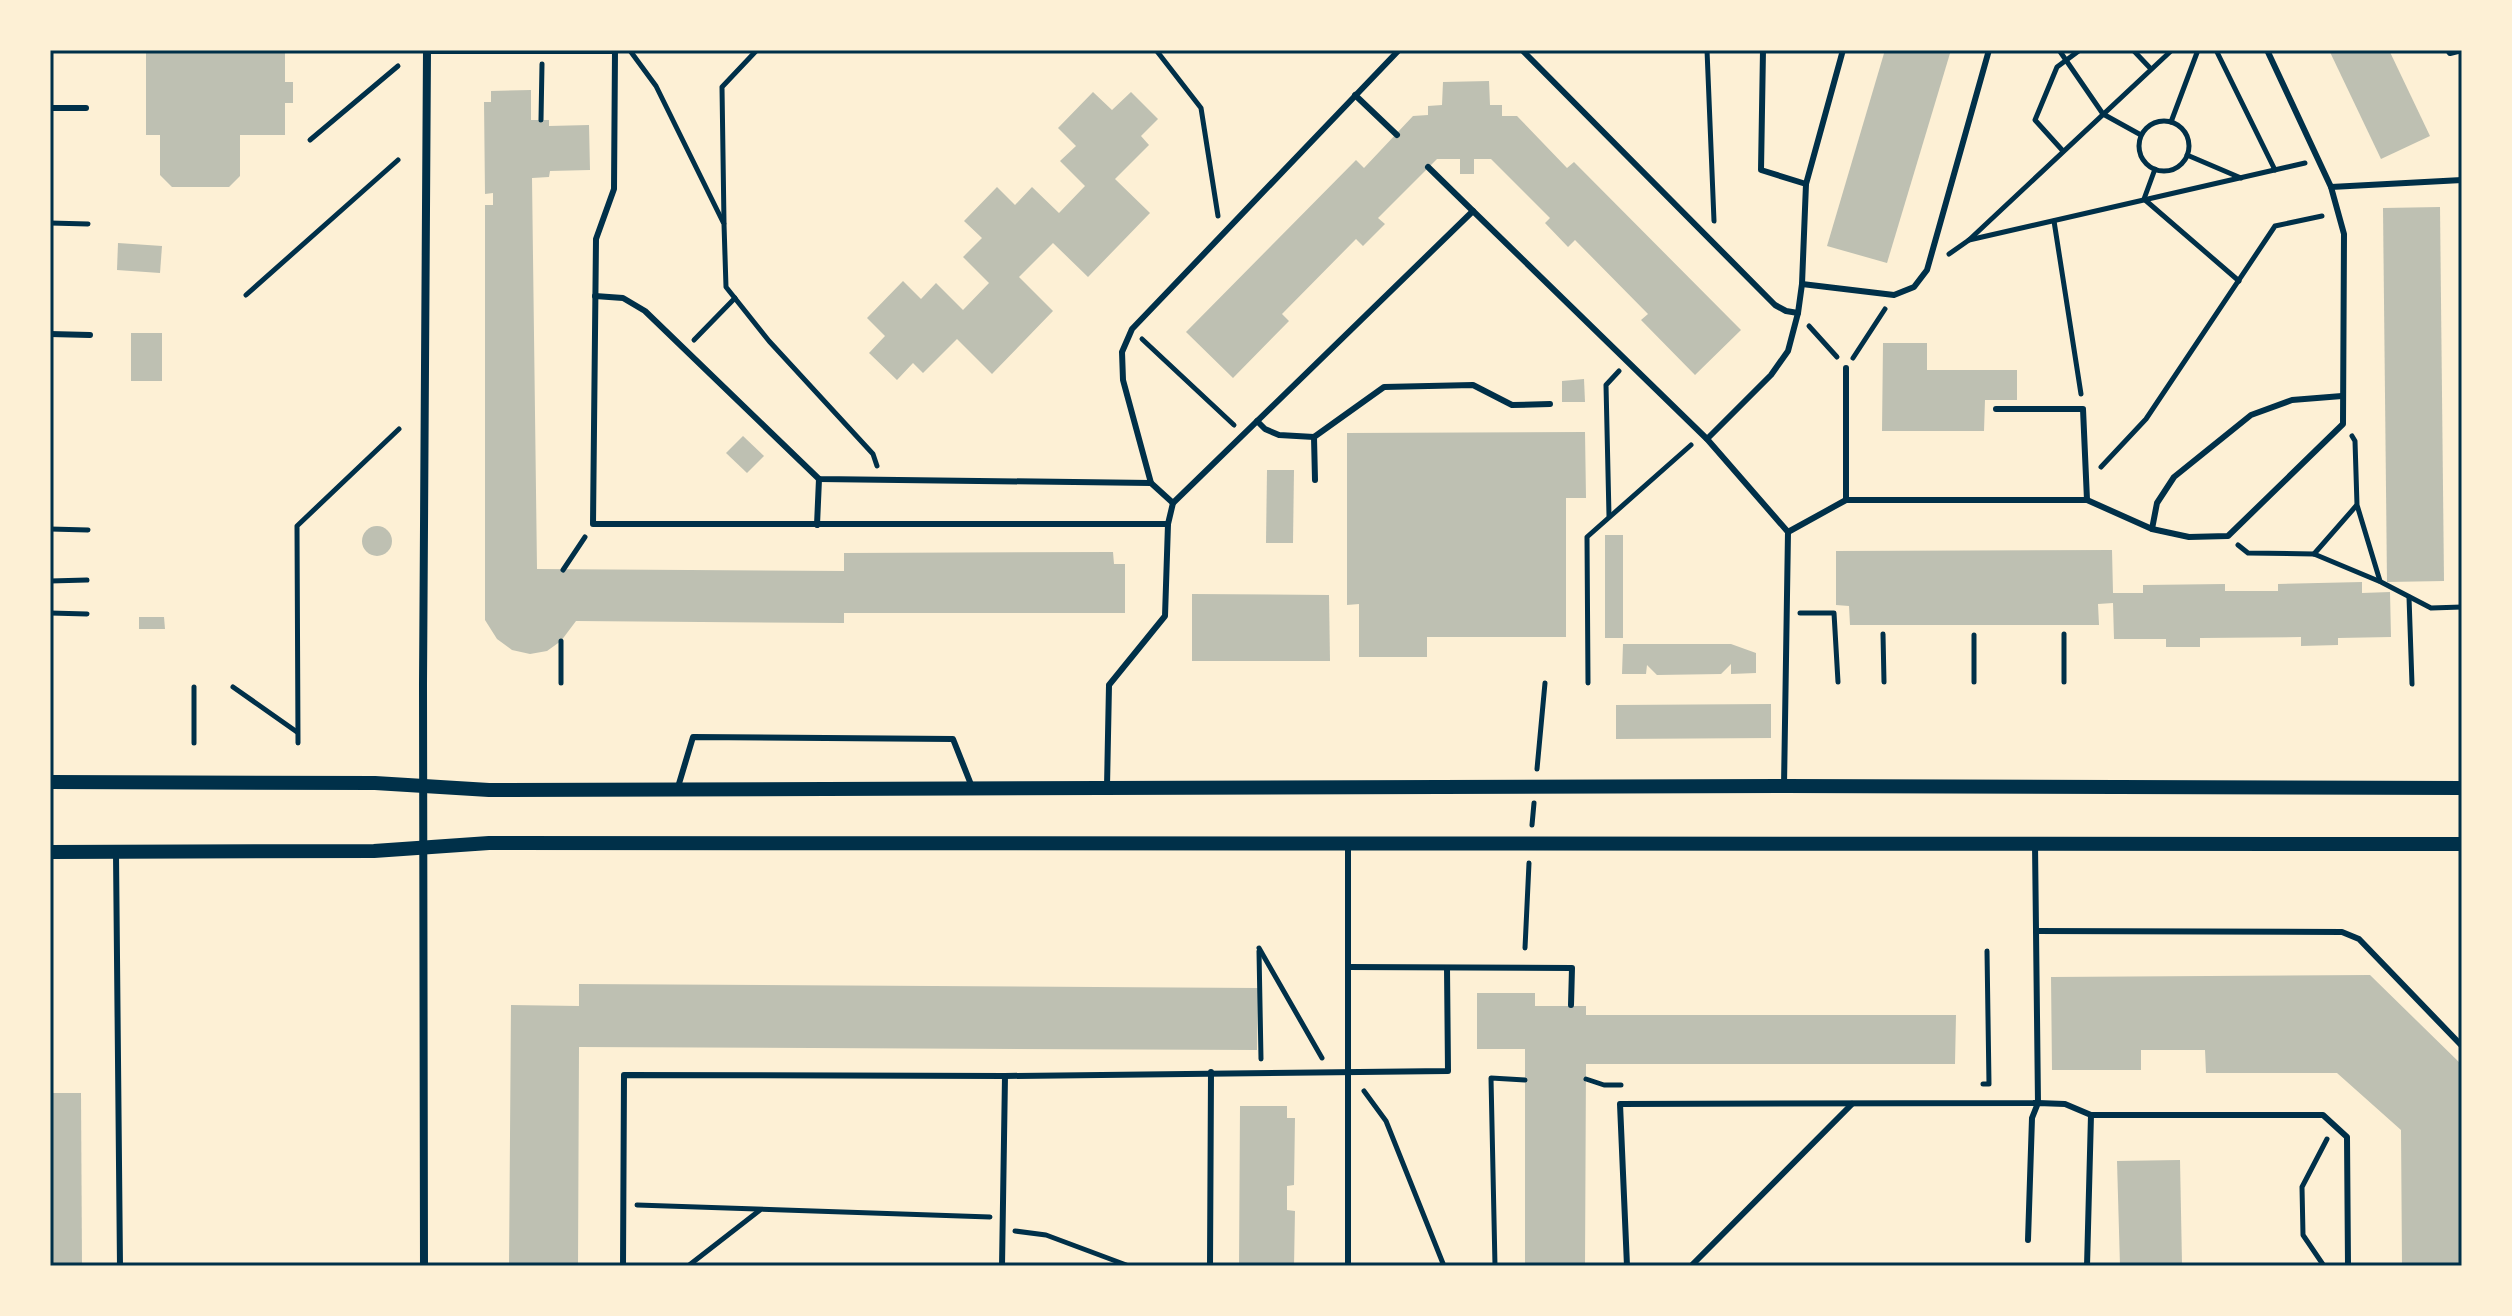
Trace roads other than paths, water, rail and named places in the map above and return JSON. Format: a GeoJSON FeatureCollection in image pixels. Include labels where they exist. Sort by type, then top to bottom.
{"type":"FeatureCollection","features":[{"type":"Feature","properties":{"kind":"street"},"geometry":{"type":"LineString","coordinates":[[424,1266],[427,50]]}},
{"type":"Feature","properties":{"kind":"street"},"geometry":{"type":"LineString","coordinates":[[50,782],[375,783],[489,790],[1784,786],[2462,788]]}},
{"type":"Feature","properties":{"kind":"street"},"geometry":{"type":"LineString","coordinates":[[50,852],[359,851],[489,843],[2462,844]]}},
{"type":"Feature","properties":{"kind":"lane"},"geometry":{"type":"LineString","coordinates":[[427,50],[615,51],[614,189],[596,239],[593,524],[1168,524]]}},
{"type":"Feature","properties":{"kind":"lane"},"geometry":{"type":"LineString","coordinates":[[1173,503],[1151,483],[1123,380],[1122,352],[1132,329],[1399,50]]}},
{"type":"Feature","properties":{"kind":"lane"},"geometry":{"type":"LineString","coordinates":[[1522,50],[1775,305],[1798,313]]}},
{"type":"Feature","properties":{"kind":"lane"},"geometry":{"type":"LineString","coordinates":[[1763,50],[1761,170],[1806,184]]}},
{"type":"Feature","properties":{"kind":"lane"},"geometry":{"type":"LineString","coordinates":[[1707,439],[1771,375],[1788,351],[1802,284],[1806,184],[1843,50]]}},
{"type":"Feature","properties":{"kind":"lane"},"geometry":{"type":"LineString","coordinates":[[1802,284],[1894,295],[1914,287],[1927,270],[1989,50]]}},
{"type":"Feature","properties":{"kind":"lane"},"geometry":{"type":"LineString","coordinates":[[1788,532],[1846,500],[2087,500],[2152,529],[2189,537],[2228,536],[2343,424],[2344,234],[2331,187],[2267,50]]}},
{"type":"Feature","properties":{"kind":"lane"},"geometry":{"type":"LineString","coordinates":[[2448,50],[2450,53],[2462,50]]}},
{"type":"Feature","properties":{"kind":"lane"},"geometry":{"type":"LineString","coordinates":[[1355,95],[1397,135]]}},
{"type":"Feature","properties":{"kind":"lane"},"geometry":{"type":"LineString","coordinates":[[50,108],[86,108]]}},
{"type":"Feature","properties":{"kind":"lane"},"geometry":{"type":"LineString","coordinates":[[1428,167],[1707,439],[1788,532],[1784,786]]}},
{"type":"Feature","properties":{"kind":"lane"},"geometry":{"type":"LineString","coordinates":[[2331,187],[2462,180]]}},
{"type":"Feature","properties":{"kind":"lane"},"geometry":{"type":"LineString","coordinates":[[1107,787],[1109,685],[1165,616],[1168,524],[1173,503],[1473,211]]}},
{"type":"Feature","properties":{"kind":"lane"},"geometry":{"type":"LineString","coordinates":[[595,296],[623,298],[645,311],[819,479],[1151,483]]}},
{"type":"Feature","properties":{"kind":"lane"},"geometry":{"type":"LineString","coordinates":[[50,334],[90,335]]}},
{"type":"Feature","properties":{"kind":"lane"},"geometry":{"type":"LineString","coordinates":[[1846,368],[1846,500]]}},
{"type":"Feature","properties":{"kind":"lane"},"geometry":{"type":"LineString","coordinates":[[1257,421],[1265,429],[1279,435],[1314,437],[1384,387],[1473,385],[1512,405],[1550,404]]}},
{"type":"Feature","properties":{"kind":"lane"},"geometry":{"type":"LineString","coordinates":[[2152,529],[2157,503],[2174,477],[2251,415],[2292,400],[2342,396]]}},
{"type":"Feature","properties":{"kind":"lane"},"geometry":{"type":"LineString","coordinates":[[1996,409],[2083,409],[2087,500]]}},
{"type":"Feature","properties":{"kind":"lane"},"geometry":{"type":"LineString","coordinates":[[1314,437],[1315,480]]}},
{"type":"Feature","properties":{"kind":"lane"},"geometry":{"type":"LineString","coordinates":[[817,525],[819,479]]}},
{"type":"Feature","properties":{"kind":"lane"},"geometry":{"type":"LineString","coordinates":[[678,789],[693,737],[953,739],[972,787]]}},
{"type":"Feature","properties":{"kind":"lane"},"geometry":{"type":"LineString","coordinates":[[1348,843],[1348,1266]]}},
{"type":"Feature","properties":{"kind":"lane"},"geometry":{"type":"LineString","coordinates":[[2028,1240],[2032,1118],[2038,1103],[2035,844]]}},
{"type":"Feature","properties":{"kind":"lane"},"geometry":{"type":"LineString","coordinates":[[116,851],[120,1266]]}},
{"type":"Feature","properties":{"kind":"lane"},"geometry":{"type":"LineString","coordinates":[[2036,931],[2342,932],[2359,939],[2462,1046]]}},
{"type":"Feature","properties":{"kind":"lane"},"geometry":{"type":"LineString","coordinates":[[1348,967],[1572,968],[1571,1005]]}},
{"type":"Feature","properties":{"kind":"lane"},"geometry":{"type":"LineString","coordinates":[[623,1266],[624,1075],[1005,1076],[1448,1071],[1447,968]]}},
{"type":"Feature","properties":{"kind":"lane"},"geometry":{"type":"LineString","coordinates":[[1210,1266],[1211,1072]]}},
{"type":"Feature","properties":{"kind":"lane"},"geometry":{"type":"LineString","coordinates":[[1002,1266],[1005,1076]]}},
{"type":"Feature","properties":{"kind":"lane"},"geometry":{"type":"LineString","coordinates":[[1627,1266],[1620,1104],[2038,1103],[2065,1104],[2091,1115],[2323,1115],[2347,1137],[2348,1266]]}},
{"type":"Feature","properties":{"kind":"lane"},"geometry":{"type":"LineString","coordinates":[[1691,1266],[1853,1104]]}},
{"type":"Feature","properties":{"kind":"lane"},"geometry":{"type":"LineString","coordinates":[[2087,1266],[2091,1115]]}}]}
